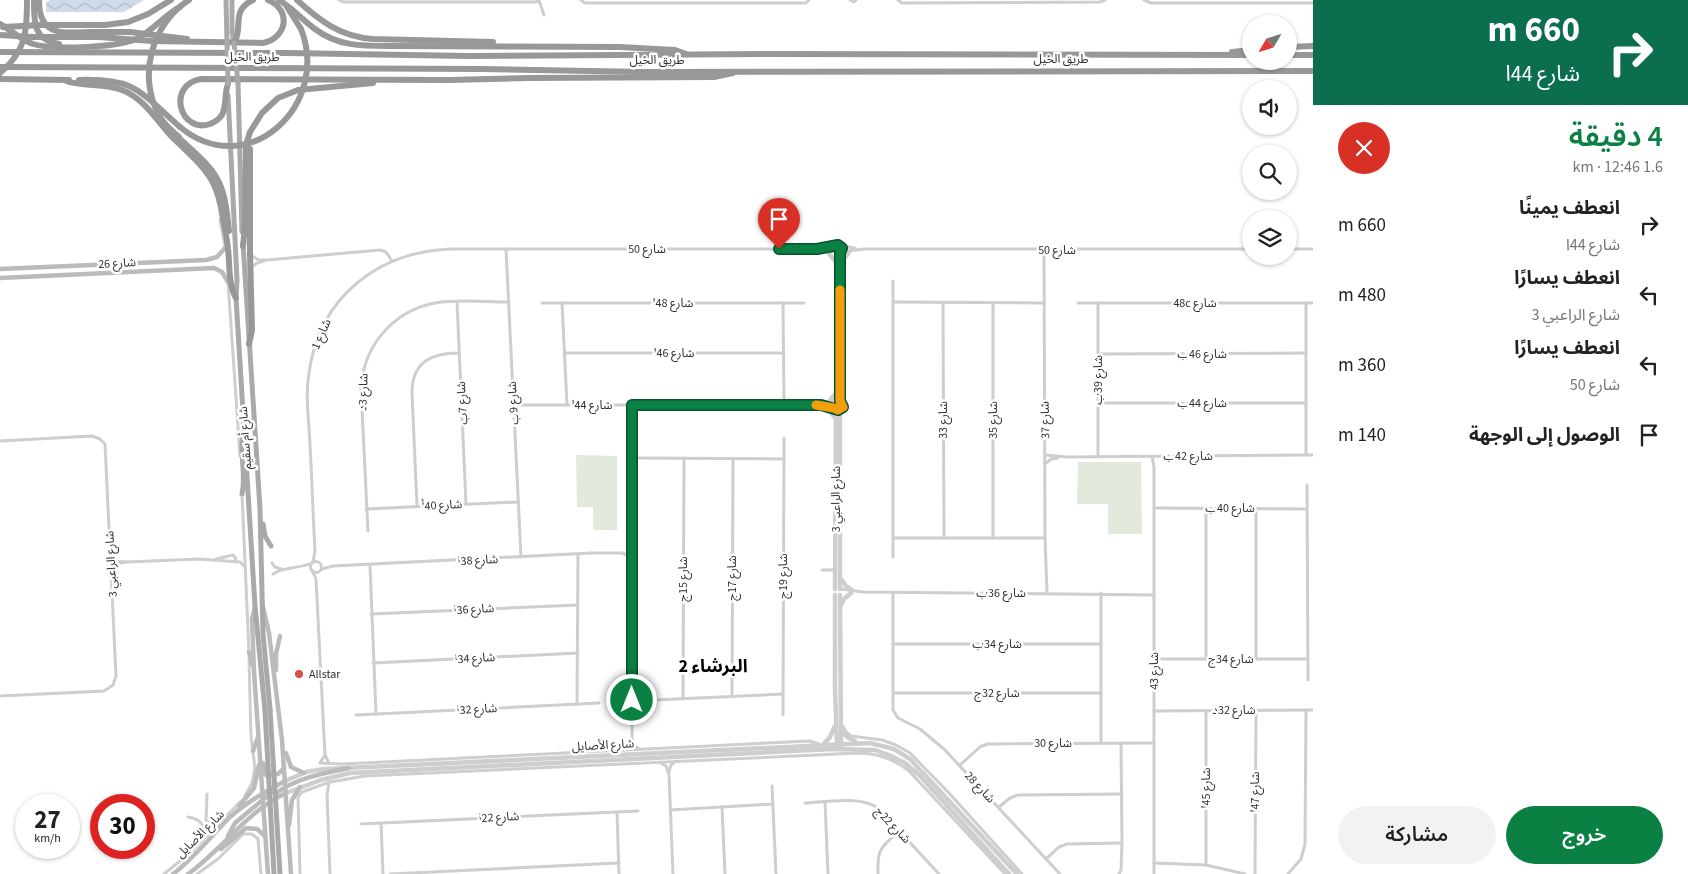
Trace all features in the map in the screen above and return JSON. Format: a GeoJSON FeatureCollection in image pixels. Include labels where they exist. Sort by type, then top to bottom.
{"type":"FeatureCollection","features":[{"type":"Feature","properties":{"kind":"highway"},"geometry":{"type":"LineString","coordinates":[[0,73],[14,60],[25,38],[27,0]]}},
{"type":"Feature","properties":{"kind":"highway"},"geometry":{"type":"LineString","coordinates":[[34,0],[36,26],[42,36],[56,43],[83,46]]}},
{"type":"Feature","properties":{"kind":"highway"},"geometry":{"type":"LineString","coordinates":[[39,0],[42,20],[50,29],[64,33],[147,33],[215,43]]}},
{"type":"Feature","properties":{"kind":"highway"},"geometry":{"type":"LineString","coordinates":[[0,26],[40,24],[100,25],[128,22],[148,14],[171,0]]}},
{"type":"Feature","properties":{"kind":"highway"},"geometry":{"type":"LineString","coordinates":[[0,26],[36,45],[49,47],[113,46],[136,40],[189,0]]}},
{"type":"Feature","properties":{"kind":"highway"},"geometry":{"type":"LineString","coordinates":[[234,43],[237,37],[240,11],[253,0]]}},
{"type":"Feature","properties":{"kind":"highway"},"geometry":{"type":"LineString","coordinates":[[0,35],[263,43],[274,39],[281,31],[283,19],[279,7],[268,0]]}},
{"type":"Feature","properties":{"kind":"highway"},"geometry":{"type":"LineString","coordinates":[[0,79],[108,80],[125,84],[146,95],[180,126],[201,139],[214,144],[228,145],[255,141],[275,130],[295,109],[305,84],[308,55],[301,29],[280,0]]}},
{"type":"Feature","properties":{"kind":"highway"},"geometry":{"type":"LineString","coordinates":[[280,0],[319,32],[336,41],[356,46],[521,46],[671,50],[680,51],[688,55]]}},
{"type":"Feature","properties":{"kind":"highway"},"geometry":{"type":"LineString","coordinates":[[297,0],[328,26],[339,32],[356,37],[508,43],[521,46]]}},
{"type":"Feature","properties":{"kind":"highway"},"geometry":{"type":"LineString","coordinates":[[180,7],[168,20],[156,40],[150,57],[151,94],[164,123],[213,171],[223,188],[227,212],[233,286],[236,296]]}},
{"type":"Feature","properties":{"kind":"highway"},"geometry":{"type":"LineString","coordinates":[[1298,47],[1313,46]]}},
{"type":"Feature","properties":{"kind":"highway"},"geometry":{"type":"LineString","coordinates":[[1219,55],[1242,51]]}},
{"type":"Feature","properties":{"kind":"highway","name":"طريق الخيل"},"geometry":{"type":"LineString","coordinates":[[0,52],[287,53],[459,56],[1242,55]]}},
{"type":"Feature","properties":{"kind":"highway"},"geometry":{"type":"LineString","coordinates":[[1298,56],[1313,56]]}},
{"type":"Feature","properties":{"kind":"highway","name":"طريق الخيل"},"geometry":{"type":"LineString","coordinates":[[0,67],[736,72],[1313,71]]}},
{"type":"Feature","properties":{"kind":"highway"},"geometry":{"type":"LineString","coordinates":[[228,84],[224,110],[217,120],[208,125],[198,125],[191,122],[184,115],[181,107],[181,95],[188,85],[199,79],[714,78],[736,72]]}},
{"type":"Feature","properties":{"kind":"highway"},"geometry":{"type":"LineString","coordinates":[[243,246],[246,145],[250,132],[270,105],[278,98],[298,90],[358,84],[404,83],[414,79]]}},
{"type":"Feature","properties":{"kind":"highway"},"geometry":{"type":"LineString","coordinates":[[66,81],[116,88],[139,99],[206,172],[212,180],[218,198],[226,237],[232,287],[236,296]]}},
{"type":"Feature","properties":{"kind":"highway"},"geometry":{"type":"LineString","coordinates":[[248,344],[252,333],[250,150],[253,132],[260,117]]}},
{"type":"Feature","properties":{"kind":"main road","name":"شارع أم سقيم"},"geometry":{"type":"LineString","coordinates":[[226,0],[236,296],[256,606],[267,710],[280,874]]}},
{"type":"Feature","properties":{"kind":"main road","name":"شارع أم سقيم"},"geometry":{"type":"LineString","coordinates":[[232,0],[232,32],[238,83],[248,344],[260,509],[262,603],[274,874]]}},
{"type":"Feature","properties":{"kind":"main road","name":"شارع 26"},"geometry":{"type":"LineString","coordinates":[[0,269],[211,259],[218,256],[225,248]]}},
{"type":"Feature","properties":{"kind":"main road"},"geometry":{"type":"LineString","coordinates":[[136,272],[144,268],[143,262]]}},
{"type":"Feature","properties":{"kind":"main road"},"geometry":{"type":"LineString","coordinates":[[17,277],[26,275],[27,268]]}},
{"type":"Feature","properties":{"kind":"main road","name":"شارع 26"},"geometry":{"type":"LineString","coordinates":[[0,278],[214,268],[224,274],[228,282]]}},
{"type":"Feature","properties":{"kind":"main road"},"geometry":{"type":"LineString","coordinates":[[242,494],[244,485],[242,443],[245,428]]}},
{"type":"Feature","properties":{"kind":"main road"},"geometry":{"type":"LineString","coordinates":[[260,509],[264,533],[271,546]]}},
{"type":"Feature","properties":{"kind":"main road"},"geometry":{"type":"LineString","coordinates":[[262,603],[268,627],[282,740],[291,874]]}},
{"type":"Feature","properties":{"kind":"main road"},"geometry":{"type":"LineString","coordinates":[[256,606],[252,619],[254,672],[267,873]]}},
{"type":"Feature","properties":{"kind":"main road"},"geometry":{"type":"LineString","coordinates":[[275,681],[276,654],[280,636]]}},
{"type":"Feature","properties":{"kind":"main road"},"geometry":{"type":"LineString","coordinates":[[248,652],[254,672]]}},
{"type":"Feature","properties":{"kind":"main road"},"geometry":{"type":"LineString","coordinates":[[253,751],[259,735]]}},
{"type":"Feature","properties":{"kind":"main road"},"geometry":{"type":"LineString","coordinates":[[282,740],[289,765],[294,770],[304,773]]}},
{"type":"Feature","properties":{"kind":"main road"},"geometry":{"type":"LineString","coordinates":[[261,757],[268,776],[279,774],[284,768]]}},
{"type":"Feature","properties":{"kind":"main road"},"geometry":{"type":"LineString","coordinates":[[232,815],[254,788],[261,757]]}},
{"type":"Feature","properties":{"kind":"main road"},"geometry":{"type":"LineString","coordinates":[[264,806],[276,793],[285,787],[314,776],[350,768]]}},
{"type":"Feature","properties":{"kind":"main road"},"geometry":{"type":"LineString","coordinates":[[228,838],[230,830],[235,823],[285,780]]}},
{"type":"Feature","properties":{"kind":"main road","name":"شارع الأصايل"},"geometry":{"type":"LineString","coordinates":[[172,874],[190,859],[232,815],[285,780]]}},
{"type":"Feature","properties":{"kind":"main road"},"geometry":{"type":"LineString","coordinates":[[287,828],[290,822],[292,800],[300,787]]}},
{"type":"Feature","properties":{"kind":"main road","name":"شارع الأصايل"},"geometry":{"type":"LineString","coordinates":[[188,874],[264,806],[286,793]]}},
{"type":"Feature","properties":{"kind":"main road"},"geometry":{"type":"LineString","coordinates":[[209,856],[246,828],[258,829],[266,839]]}},
{"type":"Feature","properties":{"kind":"street"},"geometry":{"type":"LineString","coordinates":[[339,0],[344,2],[531,2],[538,0],[544,15]]}},
{"type":"Feature","properties":{"kind":"street"},"geometry":{"type":"LineString","coordinates":[[583,0],[584,2],[700,1],[806,3],[808,0]]}},
{"type":"Feature","properties":{"kind":"street"},"geometry":{"type":"LineString","coordinates":[[850,0],[854,2],[856,0]]}},
{"type":"Feature","properties":{"kind":"street"},"geometry":{"type":"LineString","coordinates":[[900,0],[902,3],[1100,2],[1105,0]]}},
{"type":"Feature","properties":{"kind":"street"},"geometry":{"type":"LineString","coordinates":[[1144,0],[1151,3],[1247,1],[1313,3]]}},
{"type":"Feature","properties":{"kind":"street"},"geometry":{"type":"LineString","coordinates":[[164,874],[198,845],[243,799],[255,772],[251,737],[242,494],[228,282],[218,198]]}},
{"type":"Feature","properties":{"kind":"street"},"geometry":{"type":"LineString","coordinates":[[836,246],[838,252]]}},
{"type":"Feature","properties":{"kind":"street"},"geometry":{"type":"LineString","coordinates":[[838,252],[841,246]]}},
{"type":"Feature","properties":{"kind":"street","name":"شارع 50"},"geometry":{"type":"LineString","coordinates":[[506,249],[817,249],[841,246],[864,249],[1242,250]]}},
{"type":"Feature","properties":{"kind":"street","name":"شارع 1"},"geometry":{"type":"LineString","coordinates":[[312,570],[315,551],[308,390],[312,357],[325,322],[341,300],[366,276],[392,261],[413,254],[435,250],[506,249]]}},
{"type":"Feature","properties":{"kind":"street","name":"شارع 9ب"},"geometry":{"type":"LineString","coordinates":[[506,249],[521,557]]}},
{"type":"Feature","properties":{"kind":"street","name":"شارع 50"},"geometry":{"type":"LineString","coordinates":[[817,249],[838,252],[864,249]]}},
{"type":"Feature","properties":{"kind":"street"},"geometry":{"type":"LineString","coordinates":[[250,253],[257,259],[267,260],[380,250],[386,252],[392,261]]}},
{"type":"Feature","properties":{"kind":"street","name":"شارع 37"},"geometry":{"type":"LineString","coordinates":[[1045,250],[1045,593]]}},
{"type":"Feature","properties":{"kind":"street"},"geometry":{"type":"LineString","coordinates":[[1297,250],[1313,250]]}},
{"type":"Feature","properties":{"kind":"street"},"geometry":{"type":"LineString","coordinates":[[827,251],[838,264],[850,251]]}},
{"type":"Feature","properties":{"kind":"street","name":"شارع الراعبي 3"},"geometry":{"type":"LineString","coordinates":[[838,252],[837,405],[840,578],[836,720],[839,749]]}},
{"type":"Feature","properties":{"kind":"street"},"geometry":{"type":"LineString","coordinates":[[250,270],[257,263],[267,260]]}},
{"type":"Feature","properties":{"kind":"street","name":"شارع الراعبي 3"},"geometry":{"type":"LineString","coordinates":[[838,264],[836,570],[840,607],[842,727],[839,743]]}},
{"type":"Feature","properties":{"kind":"street"},"geometry":{"type":"LineString","coordinates":[[893,281],[893,557]]}},
{"type":"Feature","properties":{"kind":"street","name":"شارع 3د"},"geometry":{"type":"LineString","coordinates":[[368,531],[361,389],[367,358],[380,335],[405,314],[426,306],[457,302],[509,302]]}},
{"type":"Feature","properties":{"kind":"street","name":"شارع 7ب"},"geometry":{"type":"LineString","coordinates":[[457,302],[466,504]]}},
{"type":"Feature","properties":{"kind":"street"},"geometry":{"type":"LineString","coordinates":[[893,302],[1044,303]]}},
{"type":"Feature","properties":{"kind":"street","name":"شارع 35"},"geometry":{"type":"LineString","coordinates":[[993,302],[993,538]]}},
{"type":"Feature","properties":{"kind":"street","name":"شارع 48ا"},"geometry":{"type":"LineString","coordinates":[[542,303],[804,303]]}},
{"type":"Feature","properties":{"kind":"street"},"geometry":{"type":"LineString","coordinates":[[562,303],[566,405]]}},
{"type":"Feature","properties":{"kind":"street"},"geometry":{"type":"LineString","coordinates":[[783,303],[784,405]]}},
{"type":"Feature","properties":{"kind":"street","name":"شارع 33"},"geometry":{"type":"LineString","coordinates":[[943,303],[944,538]]}},
{"type":"Feature","properties":{"kind":"street","name":"48c شارع"},"geometry":{"type":"LineString","coordinates":[[1078,303],[1313,303]]}},
{"type":"Feature","properties":{"kind":"street","name":"شارع 39ب"},"geometry":{"type":"LineString","coordinates":[[1098,303],[1098,456]]}},
{"type":"Feature","properties":{"kind":"street"},"geometry":{"type":"LineString","coordinates":[[1306,303],[1306,455]]}},
{"type":"Feature","properties":{"kind":"street"},"geometry":{"type":"LineString","coordinates":[[417,506],[413,382],[420,367],[428,359],[443,353],[459,353]]}},
{"type":"Feature","properties":{"kind":"street","name":"شارع 46ا"},"geometry":{"type":"LineString","coordinates":[[564,353],[783,353]]}},
{"type":"Feature","properties":{"kind":"street","name":"شارع 46ب"},"geometry":{"type":"LineString","coordinates":[[1098,354],[1306,353]]}},
{"type":"Feature","properties":{"kind":"street"},"geometry":{"type":"LineString","coordinates":[[836,391],[827,405],[836,420]]}},
{"type":"Feature","properties":{"kind":"street","name":"شارع 44ب"},"geometry":{"type":"LineString","coordinates":[[1098,403],[1306,403]]}},
{"type":"Feature","properties":{"kind":"street","name":"شارع 44ا"},"geometry":{"type":"LineString","coordinates":[[514,405],[837,405]]}},
{"type":"Feature","properties":{"kind":"street"},"geometry":{"type":"LineString","coordinates":[[632,405],[632,738],[634,745],[642,750]]}},
{"type":"Feature","properties":{"kind":"street","name":"شارع الراعبي 3"},"geometry":{"type":"LineString","coordinates":[[0,441],[92,436],[102,440],[106,448],[116,676],[112,687],[102,691],[0,696]]}},
{"type":"Feature","properties":{"kind":"street","name":"شارع 19ج"},"geometry":{"type":"LineString","coordinates":[[783,715],[784,438]]}},
{"type":"Feature","properties":{"kind":"street","name":"شارع 42ب"},"geometry":{"type":"LineString","coordinates":[[1045,455],[1064,457]]}},
{"type":"Feature","properties":{"kind":"street","name":"شارع 42ب"},"geometry":{"type":"LineString","coordinates":[[1045,464],[1051,459],[1064,457],[1313,455]]}},
{"type":"Feature","properties":{"kind":"street","name":"شارع 43"},"geometry":{"type":"LineString","coordinates":[[1154,874],[1155,456]]}},
{"type":"Feature","properties":{"kind":"street"},"geometry":{"type":"LineString","coordinates":[[632,458],[784,459]]}},
{"type":"Feature","properties":{"kind":"street","name":"شارع 15ج"},"geometry":{"type":"LineString","coordinates":[[683,699],[684,458]]}},
{"type":"Feature","properties":{"kind":"street","name":"شارع 17ج"},"geometry":{"type":"LineString","coordinates":[[732,697],[733,458]]}},
{"type":"Feature","properties":{"kind":"street"},"geometry":{"type":"LineString","coordinates":[[1307,485],[1308,680]]}},
{"type":"Feature","properties":{"kind":"street","name":"شارع 40أ"},"geometry":{"type":"LineString","coordinates":[[366,509],[518,502]]}},
{"type":"Feature","properties":{"kind":"street","name":"شارع 40ب"},"geometry":{"type":"LineString","coordinates":[[1154,508],[1306,508]]}},
{"type":"Feature","properties":{"kind":"street"},"geometry":{"type":"LineString","coordinates":[[1206,508],[1206,659]]}},
{"type":"Feature","properties":{"kind":"street"},"geometry":{"type":"LineString","coordinates":[[1256,508],[1256,659]]}},
{"type":"Feature","properties":{"kind":"street"},"geometry":{"type":"LineString","coordinates":[[1307,520],[1313,520]]}},
{"type":"Feature","properties":{"kind":"street"},"geometry":{"type":"LineString","coordinates":[[893,538],[1045,538]]}},
{"type":"Feature","properties":{"kind":"street","name":"شارع 38ا"},"geometry":{"type":"LineString","coordinates":[[622,553],[632,547]]}},
{"type":"Feature","properties":{"kind":"street","name":"شارع 1"},"geometry":{"type":"LineString","coordinates":[[315,551],[321,563],[321,570]]}},
{"type":"Feature","properties":{"kind":"street","name":"شارع 38ا"},"geometry":{"type":"LineString","coordinates":[[312,562],[333,566],[622,553],[632,557]]}},
{"type":"Feature","properties":{"kind":"street"},"geometry":{"type":"LineString","coordinates":[[213,560],[233,555],[236,559],[234,562]]}},
{"type":"Feature","properties":{"kind":"street"},"geometry":{"type":"LineString","coordinates":[[578,555],[578,704]]}},
{"type":"Feature","properties":{"kind":"street"},"geometry":{"type":"LineString","coordinates":[[111,563],[199,559],[240,562],[245,568]]}},
{"type":"Feature","properties":{"kind":"street"},"geometry":{"type":"LineString","coordinates":[[272,563],[275,567],[281,569],[301,567],[312,562]]}},
{"type":"Feature","properties":{"kind":"street"},"geometry":{"type":"LineString","coordinates":[[370,565],[376,714]]}},
{"type":"Feature","properties":{"kind":"street","name":"شارع 38ا"},"geometry":{"type":"LineString","coordinates":[[321,570],[333,566]]}},
{"type":"Feature","properties":{"kind":"street"},"geometry":{"type":"LineString","coordinates":[[301,567],[317,572],[321,570]]}},
{"type":"Feature","properties":{"kind":"street"},"geometry":{"type":"LineString","coordinates":[[273,574],[281,569]]}},
{"type":"Feature","properties":{"kind":"street"},"geometry":{"type":"LineString","coordinates":[[312,570],[316,579],[325,755],[330,764]]}},
{"type":"Feature","properties":{"kind":"street"},"geometry":{"type":"LineString","coordinates":[[316,579],[321,570]]}},
{"type":"Feature","properties":{"kind":"street"},"geometry":{"type":"LineString","coordinates":[[822,570],[836,570]]}},
{"type":"Feature","properties":{"kind":"street"},"geometry":{"type":"LineString","coordinates":[[840,578],[851,592],[844,599],[840,607]]}},
{"type":"Feature","properties":{"kind":"street","name":"شارع 36ب"},"geometry":{"type":"LineString","coordinates":[[839,592],[1154,594]]}},
{"type":"Feature","properties":{"kind":"street"},"geometry":{"type":"LineString","coordinates":[[893,592],[893,693]]}},
{"type":"Feature","properties":{"kind":"street"},"geometry":{"type":"LineString","coordinates":[[1100,593],[1101,743]]}},
{"type":"Feature","properties":{"kind":"street","name":"شارع 36ا"},"geometry":{"type":"LineString","coordinates":[[371,614],[578,605]]}},
{"type":"Feature","properties":{"kind":"street","name":"شارع 34ب"},"geometry":{"type":"LineString","coordinates":[[893,644],[1101,644]]}},
{"type":"Feature","properties":{"kind":"street","name":"شارع 34ا"},"geometry":{"type":"LineString","coordinates":[[373,663],[578,653]]}},
{"type":"Feature","properties":{"kind":"street","name":"شارع 34ج"},"geometry":{"type":"LineString","coordinates":[[1154,659],[1308,659]]}},
{"type":"Feature","properties":{"kind":"street","name":"شارع 32ج"},"geometry":{"type":"LineString","coordinates":[[893,693],[1101,693]]}},
{"type":"Feature","properties":{"kind":"street","name":"شارع 28"},"geometry":{"type":"LineString","coordinates":[[893,693],[893,710],[897,717],[933,738],[1060,874]]}},
{"type":"Feature","properties":{"kind":"street"},"geometry":{"type":"LineString","coordinates":[[632,701],[783,694]]}},
{"type":"Feature","properties":{"kind":"street","name":"شارع 32ا"},"geometry":{"type":"LineString","coordinates":[[356,715],[599,703]]}},
{"type":"Feature","properties":{"kind":"street","name":"شارع 47ا"},"geometry":{"type":"LineString","coordinates":[[1255,874],[1256,710]]}},
{"type":"Feature","properties":{"kind":"street"},"geometry":{"type":"LineString","coordinates":[[1288,874],[1301,859],[1306,844],[1306,710]]}},
{"type":"Feature","properties":{"kind":"street","name":"شارع 32د"},"geometry":{"type":"LineString","coordinates":[[1154,711],[1313,710]]}},
{"type":"Feature","properties":{"kind":"street","name":"شارع 45ا"},"geometry":{"type":"LineString","coordinates":[[1206,711],[1206,864]]}},
{"type":"Feature","properties":{"kind":"street"},"geometry":{"type":"LineString","coordinates":[[822,744],[832,734],[836,720]]}},
{"type":"Feature","properties":{"kind":"street"},"geometry":{"type":"LineString","coordinates":[[842,727],[847,737],[858,742]]}},
{"type":"Feature","properties":{"kind":"street"},"geometry":{"type":"LineString","coordinates":[[842,727],[851,736],[882,740],[910,753],[978,829],[1022,874]]}},
{"type":"Feature","properties":{"kind":"street"},"geometry":{"type":"LineString","coordinates":[[624,751],[632,738]]}},
{"type":"Feature","properties":{"kind":"street","name":"شارع الأصايل"},"geometry":{"type":"LineString","coordinates":[[285,780],[304,773],[324,769],[713,748],[870,743],[888,747],[910,759],[978,829],[1017,874]]}},
{"type":"Feature","properties":{"kind":"street"},"geometry":{"type":"LineString","coordinates":[[1119,874],[1122,843],[1121,743]]}},
{"type":"Feature","properties":{"kind":"street","name":"شارع 30"},"geometry":{"type":"LineString","coordinates":[[960,766],[978,748],[987,744],[1154,743]]}},
{"type":"Feature","properties":{"kind":"street"},"geometry":{"type":"LineString","coordinates":[[325,755],[320,763],[348,764],[472,757],[713,748]]}},
{"type":"Feature","properties":{"kind":"street","name":"شارع الأصايل"},"geometry":{"type":"LineString","coordinates":[[286,793],[334,776],[645,758],[799,753],[839,749],[875,750],[895,759],[916,773],[1009,874]]}},
{"type":"Feature","properties":{"kind":"street"},"geometry":{"type":"LineString","coordinates":[[799,753],[864,753],[895,759]]}},
{"type":"Feature","properties":{"kind":"street"},"geometry":{"type":"LineString","coordinates":[[524,759],[530,755]]}},
{"type":"Feature","properties":{"kind":"street"},"geometry":{"type":"LineString","coordinates":[[300,874],[297,798],[302,792],[330,782],[364,774],[678,760],[726,756]]}},
{"type":"Feature","properties":{"kind":"street"},"geometry":{"type":"LineString","coordinates":[[472,757],[477,761]]}},
{"type":"Feature","properties":{"kind":"street"},"geometry":{"type":"LineString","coordinates":[[645,758],[665,765],[668,775],[673,874]]}},
{"type":"Feature","properties":{"kind":"street"},"geometry":{"type":"LineString","coordinates":[[668,775],[671,765],[678,760]]}},
{"type":"Feature","properties":{"kind":"street"},"geometry":{"type":"LineString","coordinates":[[330,782],[327,795],[330,874]]}},
{"type":"Feature","properties":{"kind":"street"},"geometry":{"type":"LineString","coordinates":[[319,786],[325,790],[327,795]]}},
{"type":"Feature","properties":{"kind":"street"},"geometry":{"type":"LineString","coordinates":[[772,786],[776,874]]}},
{"type":"Feature","properties":{"kind":"street"},"geometry":{"type":"LineString","coordinates":[[207,794],[207,822],[214,825],[223,819]]}},
{"type":"Feature","properties":{"kind":"street"},"geometry":{"type":"LineString","coordinates":[[999,808],[1012,796],[1021,794],[1122,794]]}},
{"type":"Feature","properties":{"kind":"street","name":"شارع 22ج"},"geometry":{"type":"LineString","coordinates":[[804,802],[868,802],[876,807],[939,874]]}},
{"type":"Feature","properties":{"kind":"street"},"geometry":{"type":"LineString","coordinates":[[825,802],[828,874]]}},
{"type":"Feature","properties":{"kind":"street"},"geometry":{"type":"LineString","coordinates":[[670,810],[773,804]]}},
{"type":"Feature","properties":{"kind":"street"},"geometry":{"type":"LineString","coordinates":[[722,807],[725,874]]}},
{"type":"Feature","properties":{"kind":"street","name":"شارع 22ا"},"geometry":{"type":"LineString","coordinates":[[361,824],[638,811]]}},
{"type":"Feature","properties":{"kind":"street"},"geometry":{"type":"LineString","coordinates":[[617,812],[620,874]]}},
{"type":"Feature","properties":{"kind":"street"},"geometry":{"type":"LineString","coordinates":[[188,817],[197,819],[204,826],[204,835],[198,845]]}},
{"type":"Feature","properties":{"kind":"street"},"geometry":{"type":"LineString","coordinates":[[381,823],[384,874]]}},
{"type":"Feature","properties":{"kind":"street"},"geometry":{"type":"LineString","coordinates":[[878,874],[880,851],[899,831]]}},
{"type":"Feature","properties":{"kind":"street"},"geometry":{"type":"LineString","coordinates":[[198,874],[218,859],[241,836],[248,833],[258,839],[261,874]]}},
{"type":"Feature","properties":{"kind":"street"},"geometry":{"type":"LineString","coordinates":[[1046,859],[1059,847],[1067,844],[1122,843]]}},
{"type":"Feature","properties":{"kind":"street"},"geometry":{"type":"LineString","coordinates":[[984,849],[1005,874]]}},
{"type":"Feature","properties":{"kind":"street"},"geometry":{"type":"LineString","coordinates":[[390,874],[619,863]]}},
{"type":"Feature","properties":{"kind":"street"},"geometry":{"type":"LineString","coordinates":[[1154,863],[1206,864],[1245,874]]}},
{"type":"Feature","properties":{"kind":"shaded area"},"geometry":{"type":"Polygon","coordinates":[[[576,455],[617,456],[617,530],[593,530],[593,507],[577,507],[576,455]]]}},
{"type":"Feature","properties":{"kind":"shaded area"},"geometry":{"type":"Polygon","coordinates":[[[1078,462],[1141,462],[1142,534],[1108,534],[1108,504],[1077,504],[1078,462]]]}},
{"type":"Feature","properties":{"kind":"water"},"geometry":{"type":"Polygon","coordinates":[[[50,0],[144,0],[124,12],[46,12],[46,2],[50,0]]]}},
{"type":"Feature","properties":{"kind":"slow traffic"},"geometry":{"type":"LineString","coordinates":[[816,405],[836,410],[840,410],[843,407],[840,401],[840,290]]}},
{"type":"Feature","properties":{"kind":"place","name":"Allstar"},"geometry":{"type":"Point","coordinates":[299,674]}},
{"type":"Feature","properties":{"kind":"district","name":"البرشاء 2"},"geometry":{"type":"Point","coordinates":[713,666]}},
{"type":"Feature","properties":{"kind":"route"},"geometry":{"type":"LineString","coordinates":[[632,700],[632,405],[821,405],[836,410],[840,410],[843,407],[840,401],[840,253],[842,248],[838,245],[817,249],[779,249]]}}]}
